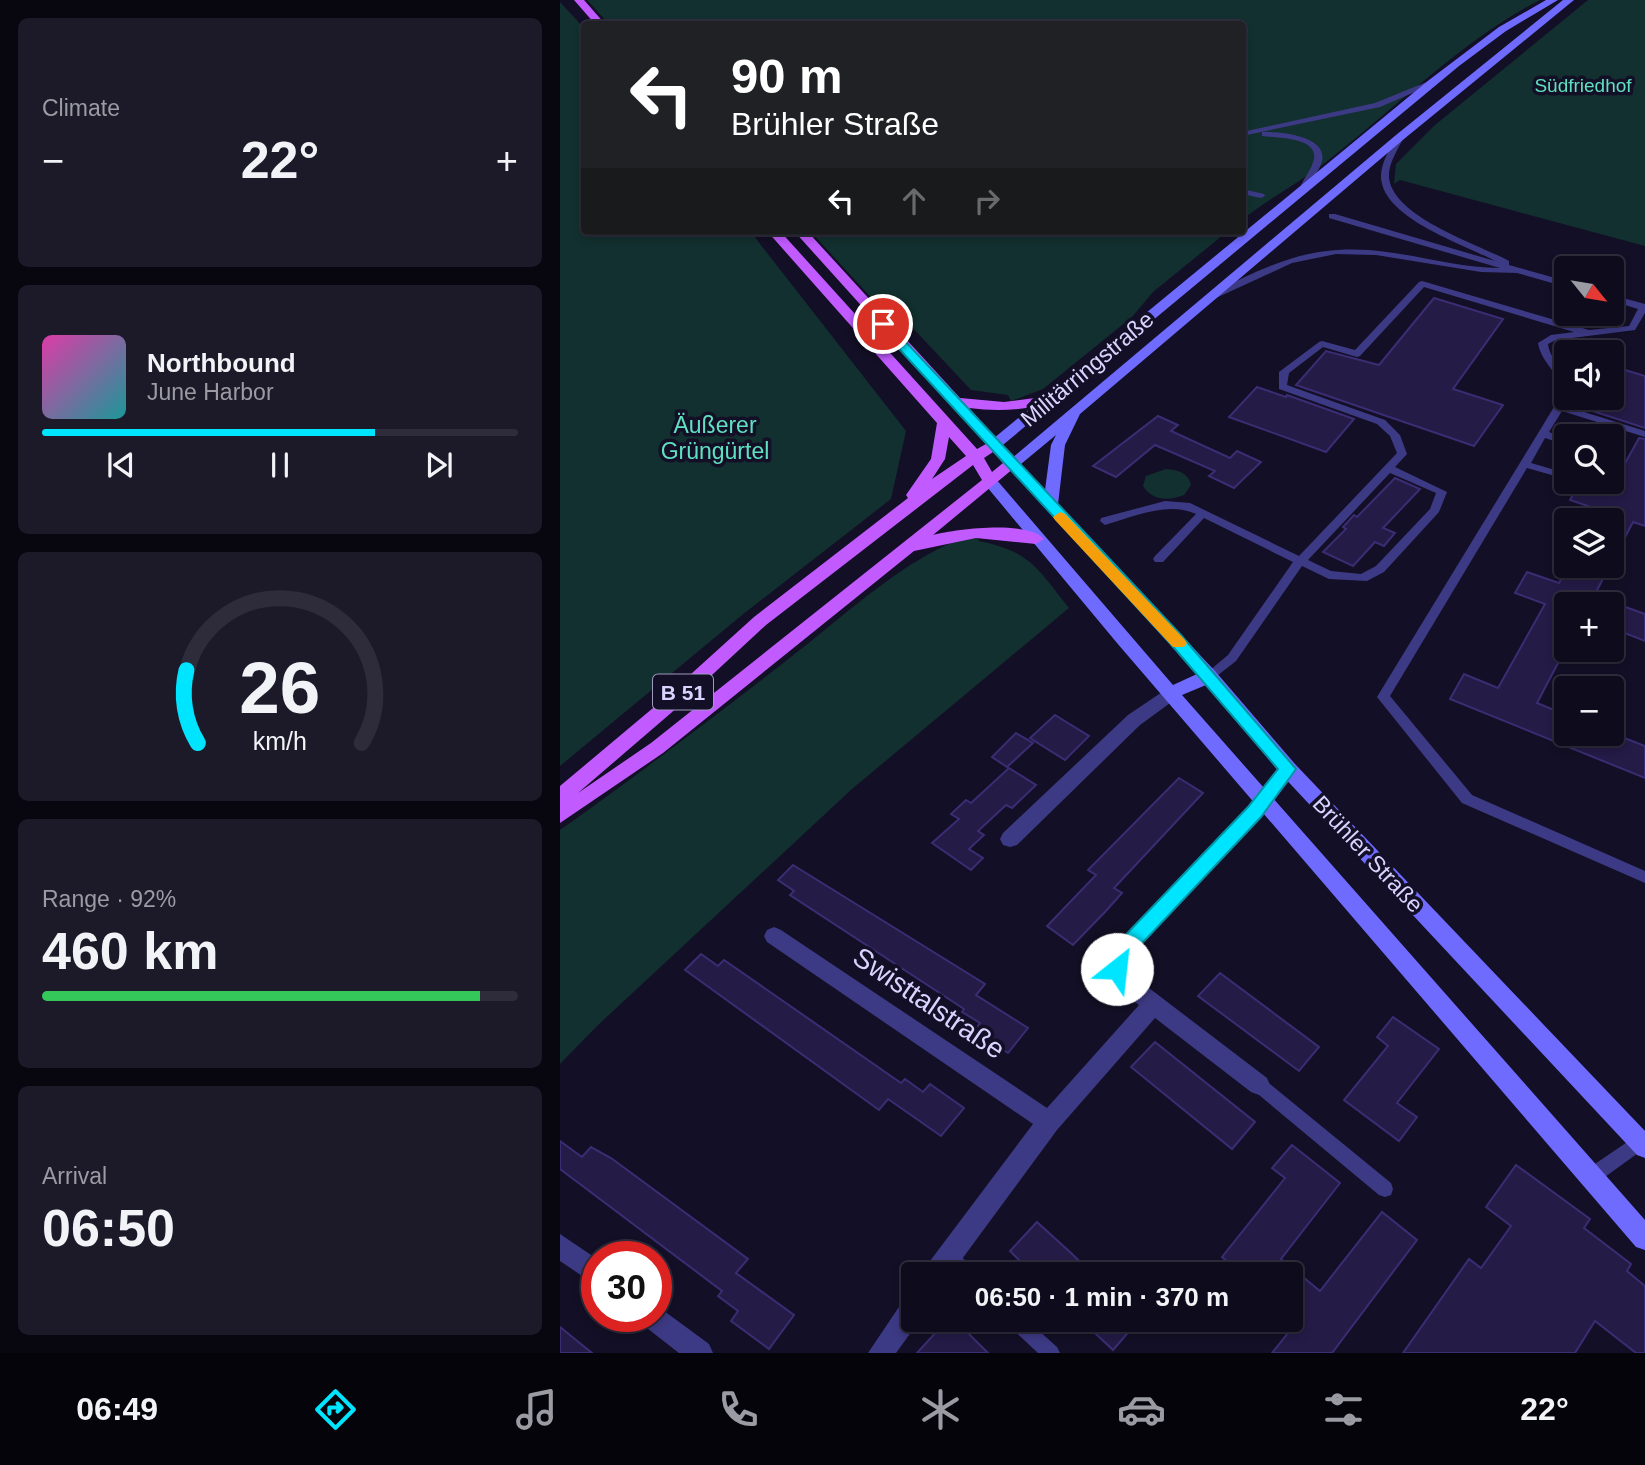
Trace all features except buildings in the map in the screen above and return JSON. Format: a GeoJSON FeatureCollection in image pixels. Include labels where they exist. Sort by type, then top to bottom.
{"type":"FeatureCollection","features":[{"type":"Feature","properties":{"kind":"main road"},"geometry":{"type":"LineString","coordinates":[[579,0],[597,21]]}},
{"type":"Feature","properties":{"kind":"main road","name":"Militärringstraße"},"geometry":{"type":"LineString","coordinates":[[1246,235],[1433,83],[1524,15],[1553,0]]}},
{"type":"Feature","properties":{"kind":"main road","name":"Militärringstraße"},"geometry":{"type":"LineString","coordinates":[[560,815],[657,748],[1012,464],[1399,137],[1569,0]]}},
{"type":"Feature","properties":{"kind":"main road"},"geometry":{"type":"LineString","coordinates":[[776,235],[878,352],[976,457],[990,481]]}},
{"type":"Feature","properties":{"kind":"main road"},"geometry":{"type":"LineString","coordinates":[[804,235],[1012,464]]}},
{"type":"Feature","properties":{"kind":"main road","name":"Militärringstraße"},"geometry":{"type":"LineString","coordinates":[[560,797],[665,708],[760,621],[955,469],[993,446],[1246,235]]}},
{"type":"Feature","properties":{"kind":"main road"},"geometry":{"type":"LineString","coordinates":[[956,402],[997,408],[1021,407],[1052,398]]}},
{"type":"Feature","properties":{"kind":"main road"},"geometry":{"type":"LineString","coordinates":[[1050,507],[1058,445],[1076,409]]}},
{"type":"Feature","properties":{"kind":"main road","name":"B 51"},"geometry":{"type":"LineString","coordinates":[[905,508],[938,459],[944,422]]}},
{"type":"Feature","properties":{"kind":"main road","name":"Brühler Straße"},"geometry":{"type":"LineString","coordinates":[[1012,464],[1209,676],[1288,769],[1644,1142]]}},
{"type":"Feature","properties":{"kind":"main road","name":"Brühler Straße"},"geometry":{"type":"LineString","coordinates":[[990,481],[1036,539],[1645,1238]]}},
{"type":"Feature","properties":{"kind":"main road","name":"B 51"},"geometry":{"type":"LineString","coordinates":[[906,549],[956,533],[989,530],[1036,539]]}},
{"type":"Feature","properties":{"kind":"main road"},"geometry":{"type":"LineString","coordinates":[[1171,693],[1209,676]]}},
{"type":"Feature","properties":{"kind":"street"},"geometry":{"type":"LineString","coordinates":[[1010,839],[1134,720],[1171,693]]}},
{"type":"Feature","properties":{"kind":"street"},"geometry":{"type":"LineString","coordinates":[[1259,1085],[1153,1005],[1125,982],[1117,969],[1121,953],[1263,800],[1288,769]]}},
{"type":"Feature","properties":{"kind":"street","name":"Swisttalstraße"},"geometry":{"type":"LineString","coordinates":[[774,936],[1049,1122]]}},
{"type":"Feature","properties":{"kind":"street"},"geometry":{"type":"LineString","coordinates":[[944,1262],[1049,1122],[1153,1005]]}},
{"type":"Feature","properties":{"kind":"street"},"geometry":{"type":"LineString","coordinates":[[560,1245],[581,1261]]}},
{"type":"Feature","properties":{"kind":"street"},"geometry":{"type":"LineString","coordinates":[[881,1353],[901,1325]]}},
{"type":"Feature","properties":{"kind":"street"},"geometry":{"type":"LineString","coordinates":[[672,1331],[700,1353]]}},
{"type":"Feature","properties":{"kind":"lane"},"geometry":{"type":"LineString","coordinates":[[1246,134],[1377,106],[1433,83]]}},
{"type":"Feature","properties":{"kind":"lane"},"geometry":{"type":"LineString","coordinates":[[1246,134],[1284,135],[1311,143],[1318,151],[1319,159],[1305,185]]}},
{"type":"Feature","properties":{"kind":"lane"},"geometry":{"type":"LineString","coordinates":[[1399,137],[1388,164],[1385,181],[1388,191],[1401,208],[1426,223],[1489,252],[1518,271]]}},
{"type":"Feature","properties":{"kind":"lane"},"geometry":{"type":"LineString","coordinates":[[1246,192],[1261,196]]}},
{"type":"Feature","properties":{"kind":"lane"},"geometry":{"type":"LineString","coordinates":[[1332,216],[1554,281]]}},
{"type":"Feature","properties":{"kind":"lane"},"geometry":{"type":"LineString","coordinates":[[1212,296],[1271,267],[1316,254],[1347,251],[1416,258],[1476,269],[1518,271]]}},
{"type":"Feature","properties":{"kind":"lane"},"geometry":{"type":"LineString","coordinates":[[1209,676],[1232,658],[1300,561],[1402,453],[1395,435],[1381,422],[1282,387],[1284,372],[1322,344],[1357,354],[1422,284],[1588,333]]}},
{"type":"Feature","properties":{"kind":"lane"},"geometry":{"type":"LineString","coordinates":[[1554,366],[1544,355],[1543,343],[1554,337],[1632,328],[1644,307],[1624,301]]}},
{"type":"Feature","properties":{"kind":"lane"},"geometry":{"type":"LineString","coordinates":[[1557,410],[1383,697],[1467,799],[1645,877]]}},
{"type":"Feature","properties":{"kind":"lane"},"geometry":{"type":"LineString","coordinates":[[1568,410],[1644,434]]}},
{"type":"Feature","properties":{"kind":"lane"},"geometry":{"type":"LineString","coordinates":[[1543,434],[1554,438]]}},
{"type":"Feature","properties":{"kind":"lane"},"geometry":{"type":"LineString","coordinates":[[1524,464],[1554,473]]}},
{"type":"Feature","properties":{"kind":"lane"},"geometry":{"type":"LineString","coordinates":[[1105,521],[1165,505],[1190,507],[1329,575],[1346,579],[1363,578],[1380,569],[1435,510],[1442,492],[1388,468]]}},
{"type":"Feature","properties":{"kind":"lane"},"geometry":{"type":"LineString","coordinates":[[1159,559],[1203,513]]}},
{"type":"Feature","properties":{"kind":"lane"},"geometry":{"type":"LineString","coordinates":[[1259,1085],[1385,1189]]}},
{"type":"Feature","properties":{"kind":"lane"},"geometry":{"type":"LineString","coordinates":[[1592,1176],[1644,1142]]}},
{"type":"Feature","properties":{"kind":"lane"},"geometry":{"type":"LineString","coordinates":[[1028,1332],[1051,1353]]}},
{"type":"Feature","properties":{"kind":"green space"},"geometry":{"type":"Polygon","coordinates":[[[587,0],[1540,0],[1483,35],[1322,165],[1246,217],[1246,21],[606,21],[587,0]]]}},
{"type":"Feature","properties":{"kind":"green space","name":"Südfriedhof"},"geometry":{"type":"Polygon","coordinates":[[[1588,0],[1645,0],[1645,246],[1400,180],[1394,184],[1396,164],[1435,125],[1588,0]]]}},
{"type":"Feature","properties":{"kind":"green space","name":"Äußerer Grüngürtel"},"geometry":{"type":"Polygon","coordinates":[[[560,2],[581,25],[581,235],[753,235],[906,431],[891,499],[742,615],[560,766],[560,2]]]}},
{"type":"Feature","properties":{"kind":"green space"},"geometry":{"type":"Polygon","coordinates":[[[814,235],[1223,235],[1153,292],[1132,317],[1043,389],[1011,401],[1008,395],[971,390],[910,325],[900,329],[814,235]]]}},
{"type":"Feature","properties":{"kind":"green space"},"geometry":{"type":"Polygon","coordinates":[[[1166,469],[1185,474],[1191,485],[1184,495],[1173,498],[1156,497],[1143,486],[1146,476],[1166,469]]]}},
{"type":"Feature","properties":{"kind":"green space"},"geometry":{"type":"Polygon","coordinates":[[[976,535],[979,541],[1022,556],[1040,572],[1069,608],[852,789],[597,1026],[560,1064],[560,830],[705,723],[904,569],[953,542],[976,535]]]}},
{"type":"Feature","properties":{"kind":"slow traffic"},"geometry":{"type":"LineString","coordinates":[[1060,517],[1179,643]]}},
{"type":"Feature","properties":{"kind":"route"},"geometry":{"type":"LineString","coordinates":[[883,324],[1123,586],[1175,638],[1288,769],[1254,812],[1121,953],[1117,969]]}}]}
